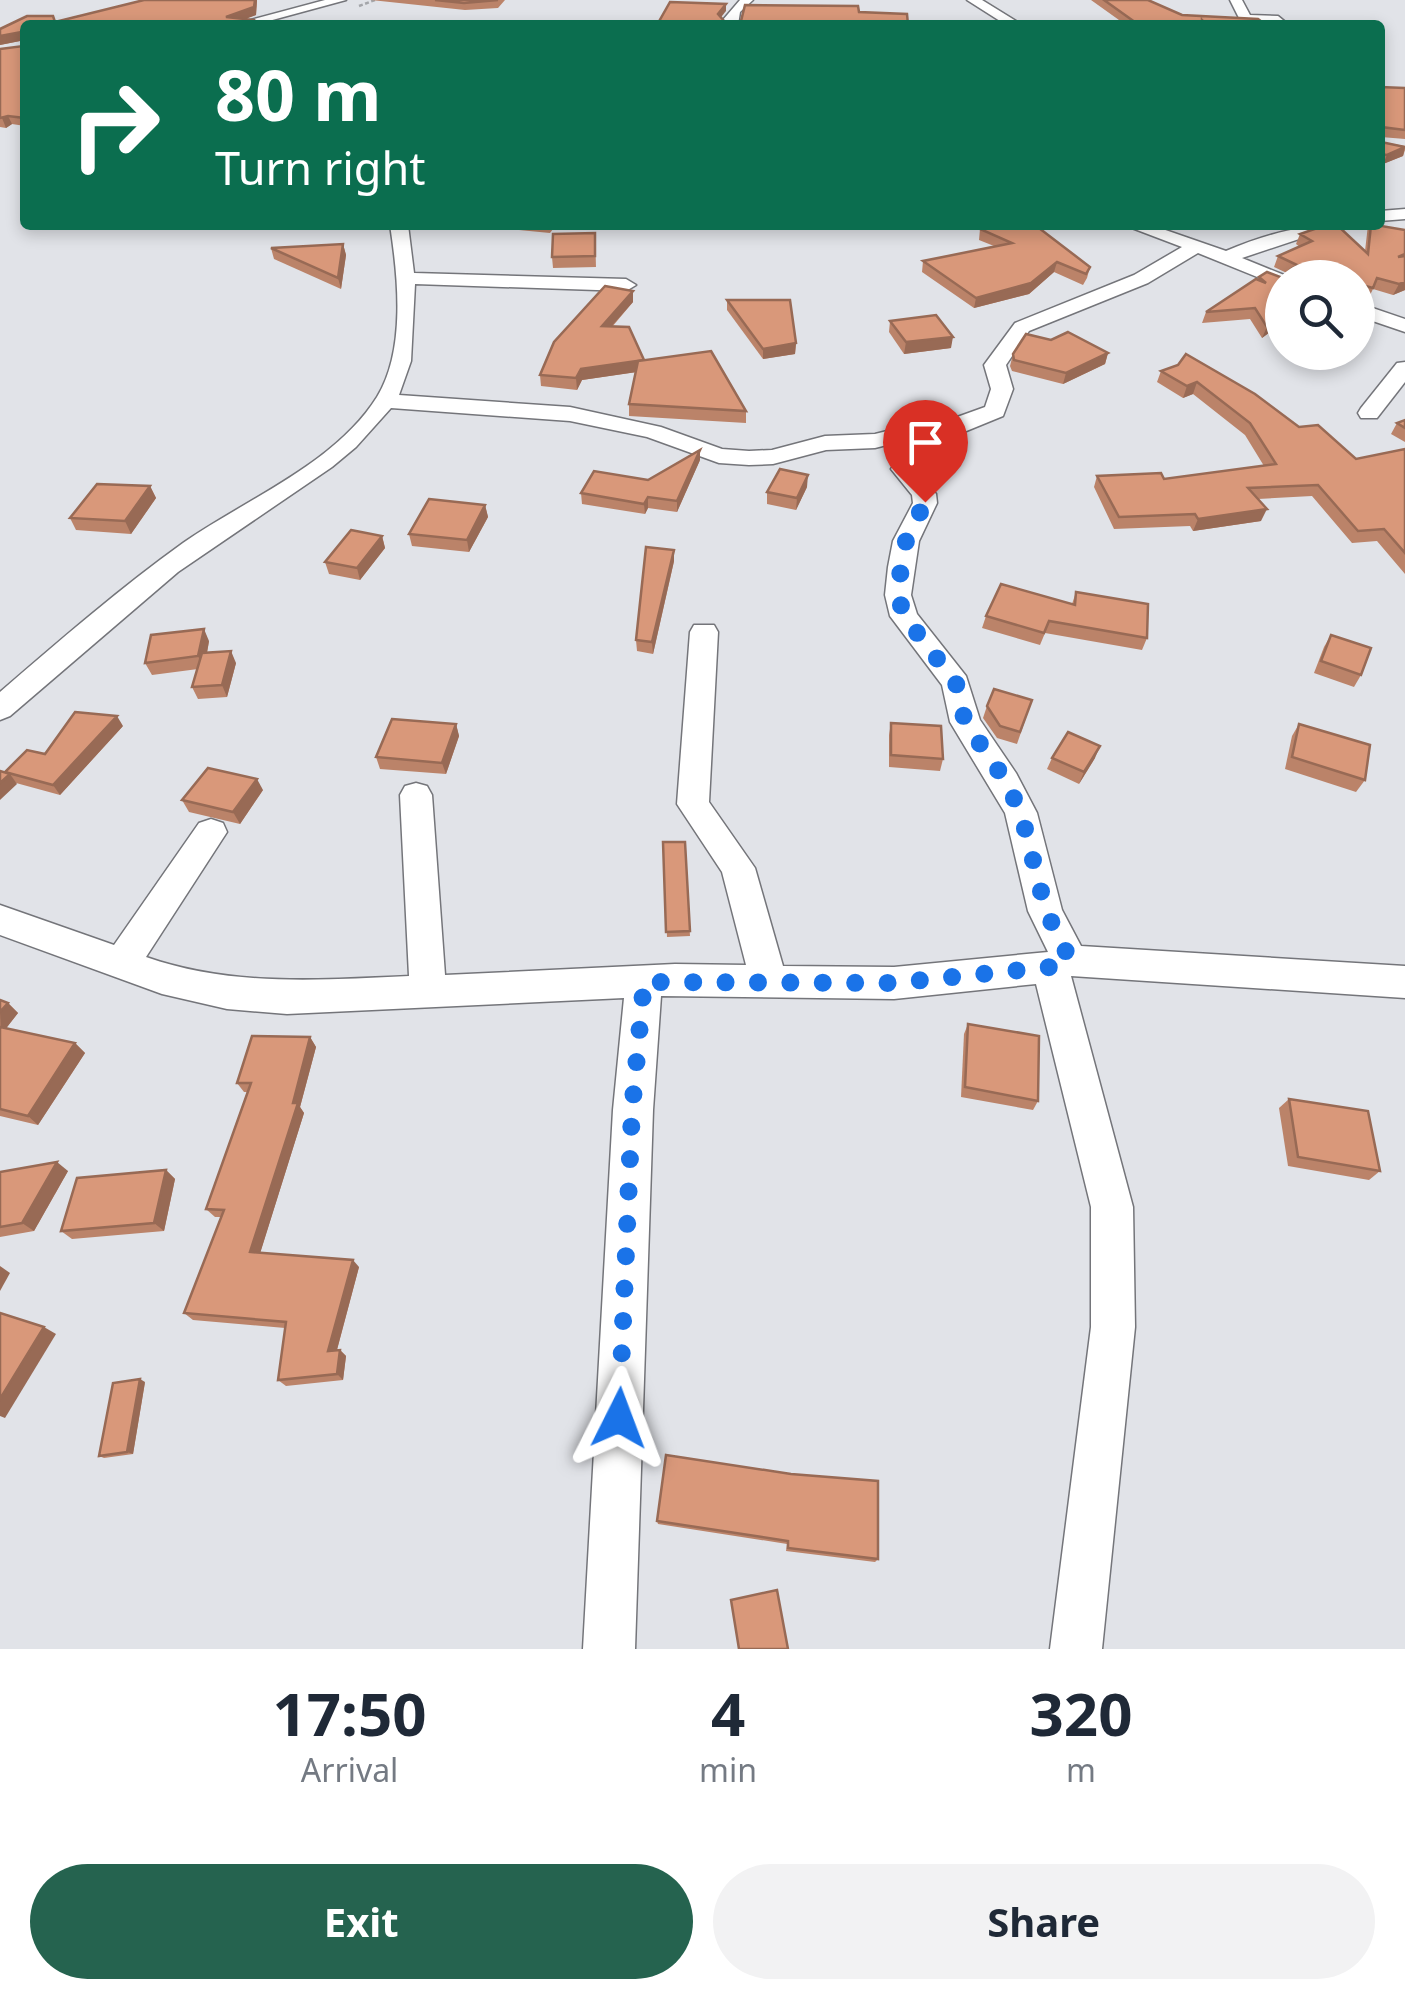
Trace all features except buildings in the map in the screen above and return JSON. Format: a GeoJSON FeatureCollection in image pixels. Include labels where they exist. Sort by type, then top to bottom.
{"type":"FeatureCollection","features":[{"type":"Feature","properties":{"kind":"street"},"geometry":{"type":"LineString","coordinates":[[258,20],[340,0]]}},
{"type":"Feature","properties":{"kind":"street"},"geometry":{"type":"LineString","coordinates":[[731,20],[734,11],[747,0]]}},
{"type":"Feature","properties":{"kind":"street"},"geometry":{"type":"LineString","coordinates":[[973,0],[1008,20]]}},
{"type":"Feature","properties":{"kind":"street"},"geometry":{"type":"LineString","coordinates":[[1246,20],[1278,20]]}},
{"type":"Feature","properties":{"kind":"street"},"geometry":{"type":"LineString","coordinates":[[0,710],[122,602],[196,546],[325,460],[385,401],[398,376],[404,278],[399,230]]}},
{"type":"Feature","properties":{"kind":"street"},"geometry":{"type":"LineString","coordinates":[[1148,230],[1265,275]]}},
{"type":"Feature","properties":{"kind":"street"},"geometry":{"type":"LineString","coordinates":[[1223,259],[1271,239],[1310,230]]}},
{"type":"Feature","properties":{"kind":"street"},"geometry":{"type":"LineString","coordinates":[[1076,1649],[1113,1327],[1112,1208],[1060,964],[1021,813],[1005,780],[965,722],[956,683],[904,616],[898,595],[906,541],[925,502],[924,494],[903,468],[907,457],[930,436],[994,411],[1002,388],[995,364],[1022,327],[1140,279],[1197,246]]}},
{"type":"Feature","properties":{"kind":"street"},"geometry":{"type":"LineString","coordinates":[[404,278],[626,285]]}},
{"type":"Feature","properties":{"kind":"street"},"geometry":{"type":"LineString","coordinates":[[1375,315],[1405,326]]}},
{"type":"Feature","properties":{"kind":"street"},"geometry":{"type":"LineString","coordinates":[[1369,413],[1405,368]]}},
{"type":"Feature","properties":{"kind":"street"},"geometry":{"type":"LineString","coordinates":[[385,401],[570,414],[653,432],[719,456],[749,458],[919,430],[930,431],[930,436]]}},
{"type":"Feature","properties":{"kind":"street"},"geometry":{"type":"LineString","coordinates":[[704,632],[693,804],[738,868],[768,982]]}},
{"type":"Feature","properties":{"kind":"street"},"geometry":{"type":"LineString","coordinates":[[416,795],[428,992]]}},
{"type":"Feature","properties":{"kind":"street"},"geometry":{"type":"LineString","coordinates":[[122,964],[211,832]]}},
{"type":"Feature","properties":{"kind":"street"},"geometry":{"type":"LineString","coordinates":[[0,920],[162,978],[242,994],[287,998],[644,982],[894,983],[1060,964],[1405,982]]}},
{"type":"Feature","properties":{"kind":"street"},"geometry":{"type":"LineString","coordinates":[[609,1649],[632,1110],[644,982]]}},
{"type":"Feature","properties":{"kind":"route"},"geometry":{"type":"LineString","coordinates":[[619,1418],[632,1110],[644,982],[894,983],[1050,967],[1070,960],[1046,911],[1021,813],[1005,780],[965,722],[956,683],[904,616],[898,595],[901,567],[906,541],[925,502]]}}]}
